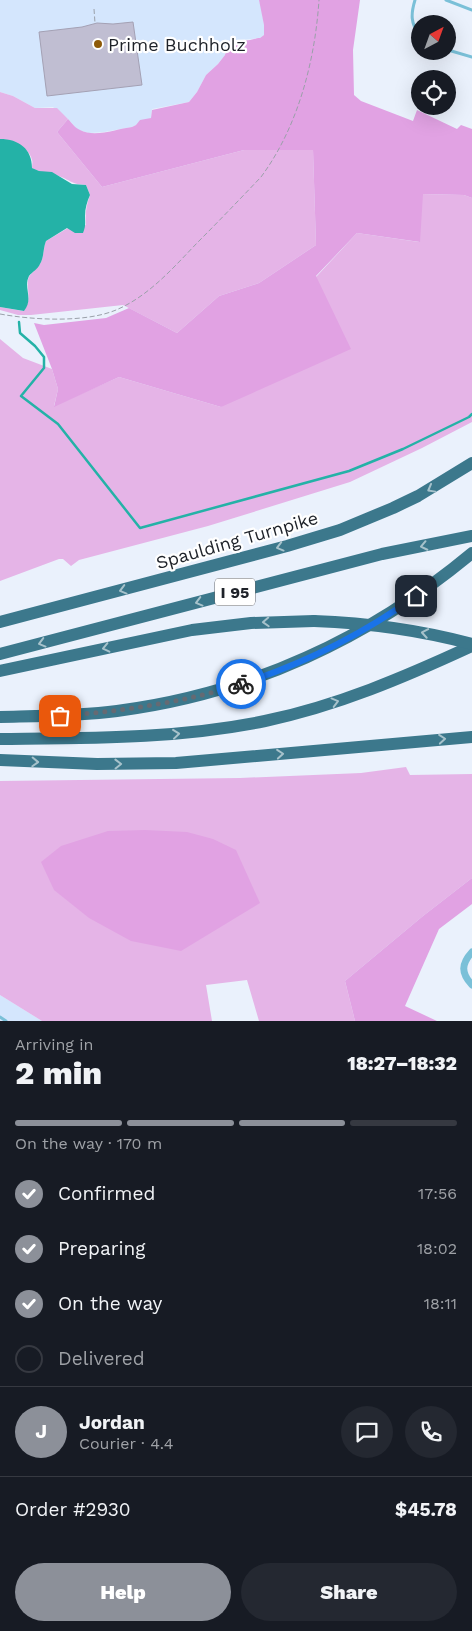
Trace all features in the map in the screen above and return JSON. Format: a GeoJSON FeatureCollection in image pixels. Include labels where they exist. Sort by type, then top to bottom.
{"type":"FeatureCollection","features":[{"type":"Feature","properties":{"kind":"highway","name":"Spaulding Turnpike"},"geometry":{"type":"LineString","coordinates":[[0,622],[340,530],[418,496],[472,463]]}},
{"type":"Feature","properties":{"kind":"highway","name":"I 95"},"geometry":{"type":"LineString","coordinates":[[0,654],[382,554],[472,536]]}},
{"type":"Feature","properties":{"kind":"highway"},"geometry":{"type":"LineString","coordinates":[[0,717],[60,716],[144,707],[199,696],[253,680],[331,646],[382,618],[427,588],[472,553]]}},
{"type":"Feature","properties":{"kind":"highway"},"geometry":{"type":"LineString","coordinates":[[0,671],[192,630],[251,623],[342,622],[400,628],[472,645]]}},
{"type":"Feature","properties":{"kind":"highway"},"geometry":{"type":"LineString","coordinates":[[0,739],[148,736],[199,731],[266,720],[344,700],[443,660],[472,645]]}},
{"type":"Feature","properties":{"kind":"highway"},"geometry":{"type":"LineString","coordinates":[[0,760],[97,764],[176,763],[472,737]]}},
{"type":"Feature","properties":{"kind":"street"},"geometry":{"type":"LineString","coordinates":[[472,952],[465,960],[462,968],[465,977],[472,985]]}},
{"type":"Feature","properties":{"kind":"lane"},"geometry":{"type":"LineString","coordinates":[[412,15],[415,0]]}},
{"type":"Feature","properties":{"kind":"lane"},"geometry":{"type":"LineString","coordinates":[[446,0],[472,10]]}},
{"type":"Feature","properties":{"kind":"lane"},"geometry":{"type":"LineString","coordinates":[[456,52],[472,56]]}},
{"type":"Feature","properties":{"kind":"lane"},"geometry":{"type":"LineString","coordinates":[[0,1017],[6,1021]]}},
{"type":"Feature","properties":{"kind":"path"},"geometry":{"type":"LineString","coordinates":[[0,314],[48,319],[100,314],[115,310],[129,303],[146,292],[166,274],[261,177],[271,163],[293,118],[302,94],[316,34],[319,0]]}},
{"type":"Feature","properties":{"kind":"path"},"geometry":{"type":"LineString","coordinates":[[94,9],[95,23]]}},
{"type":"Feature","properties":{"kind":"shaded area"},"geometry":{"type":"Polygon","coordinates":[[[0,0],[259,0],[265,30],[264,35],[260,38],[228,41],[225,55],[206,75],[189,102],[152,109],[151,118],[132,127],[89,133],[78,130],[53,107],[35,108],[13,96],[0,92],[0,0]]]}},
{"type":"Feature","properties":{"kind":"shaded area"},"geometry":{"type":"Polygon","coordinates":[[[259,0],[360,0],[353,50],[354,95],[361,101],[413,121],[415,115],[428,115],[457,129],[461,125],[472,129],[472,198],[464,195],[423,194],[420,242],[357,233],[316,276],[351,349],[221,407],[119,377],[54,407],[58,389],[34,323],[44,325],[106,318],[129,308],[177,333],[219,296],[259,283],[316,245],[313,150],[244,150],[102,187],[57,132],[68,119],[78,129],[92,133],[132,127],[140,120],[151,118],[152,110],[189,102],[206,75],[225,55],[228,41],[260,38],[264,35],[259,0]]]}},
{"type":"Feature","properties":{"kind":"shaded area"},"geometry":{"type":"Polygon","coordinates":[[[0,92],[13,96],[35,108],[57,108],[68,119],[57,132],[102,187],[244,150],[313,150],[316,245],[259,283],[219,296],[177,333],[123,305],[31,315],[18,315],[0,310],[0,307],[23,311],[28,300],[28,280],[31,273],[40,264],[46,241],[68,228],[86,225],[86,210],[90,195],[86,185],[74,183],[59,176],[32,168],[31,156],[24,148],[14,142],[0,139],[0,92]]]}},
{"type":"Feature","properties":{"kind":"shaded area"},"geometry":{"type":"Polygon","coordinates":[[[0,139],[7,139],[23,146],[30,155],[32,168],[39,171],[52,172],[72,184],[86,185],[90,195],[85,213],[83,233],[75,233],[67,228],[46,241],[41,262],[27,280],[28,302],[24,311],[0,307],[0,139]]]}},
{"type":"Feature","properties":{"kind":"shaded area"},"geometry":{"type":"Polygon","coordinates":[[[422,194],[464,195],[472,198],[472,422],[350,482],[208,526],[79,560],[71,566],[63,559],[59,559],[0,581],[0,339],[23,358],[52,369],[58,389],[54,406],[119,377],[221,407],[316,277],[357,233],[419,242],[422,194]]]}},
{"type":"Feature","properties":{"kind":"shaded area"},"geometry":{"type":"Polygon","coordinates":[[[406,767],[410,775],[472,774],[472,878],[345,981],[355,1021],[259,1021],[247,980],[206,985],[212,1021],[42,1021],[0,995],[0,781],[240,778],[361,773],[406,767]]]}},
{"type":"Feature","properties":{"kind":"shaded area"},"geometry":{"type":"Polygon","coordinates":[[[108,831],[187,832],[213,839],[236,850],[260,903],[181,951],[131,941],[89,918],[54,890],[41,862],[61,846],[108,831]]]}},
{"type":"Feature","properties":{"kind":"shaded area"},"geometry":{"type":"Polygon","coordinates":[[[472,878],[472,904],[439,929],[405,1006],[437,1021],[355,1021],[345,981],[472,878]]]}},
{"type":"Feature","properties":{"kind":"shaded area"},"geometry":{"type":"Polygon","coordinates":[[[0,995],[42,1021],[0,1021],[0,995]]]}},
{"type":"Feature","properties":{"kind":"building"},"geometry":{"type":"Polygon","coordinates":[[[133,22],[142,85],[47,96],[39,32],[82,27],[97,23],[133,22]]]}},
{"type":"Feature","properties":{"kind":"waterway"},"geometry":{"type":"LineString","coordinates":[[19,322],[20,333],[44,357],[44,368],[21,396],[58,424],[140,528],[349,471],[403,449],[472,414]]}},
{"type":"Feature","properties":{"kind":"way so far"},"geometry":{"type":"LineString","coordinates":[[60,716],[144,707],[199,696],[241,684]]}},
{"type":"Feature","properties":{"kind":"place","name":"Prime Buchholz"},"geometry":{"type":"Point","coordinates":[98,44]}},
{"type":"Feature","properties":{"kind":"route"},"geometry":{"type":"LineString","coordinates":[[241,684],[280,670],[356,634],[416,596]]}}]}
